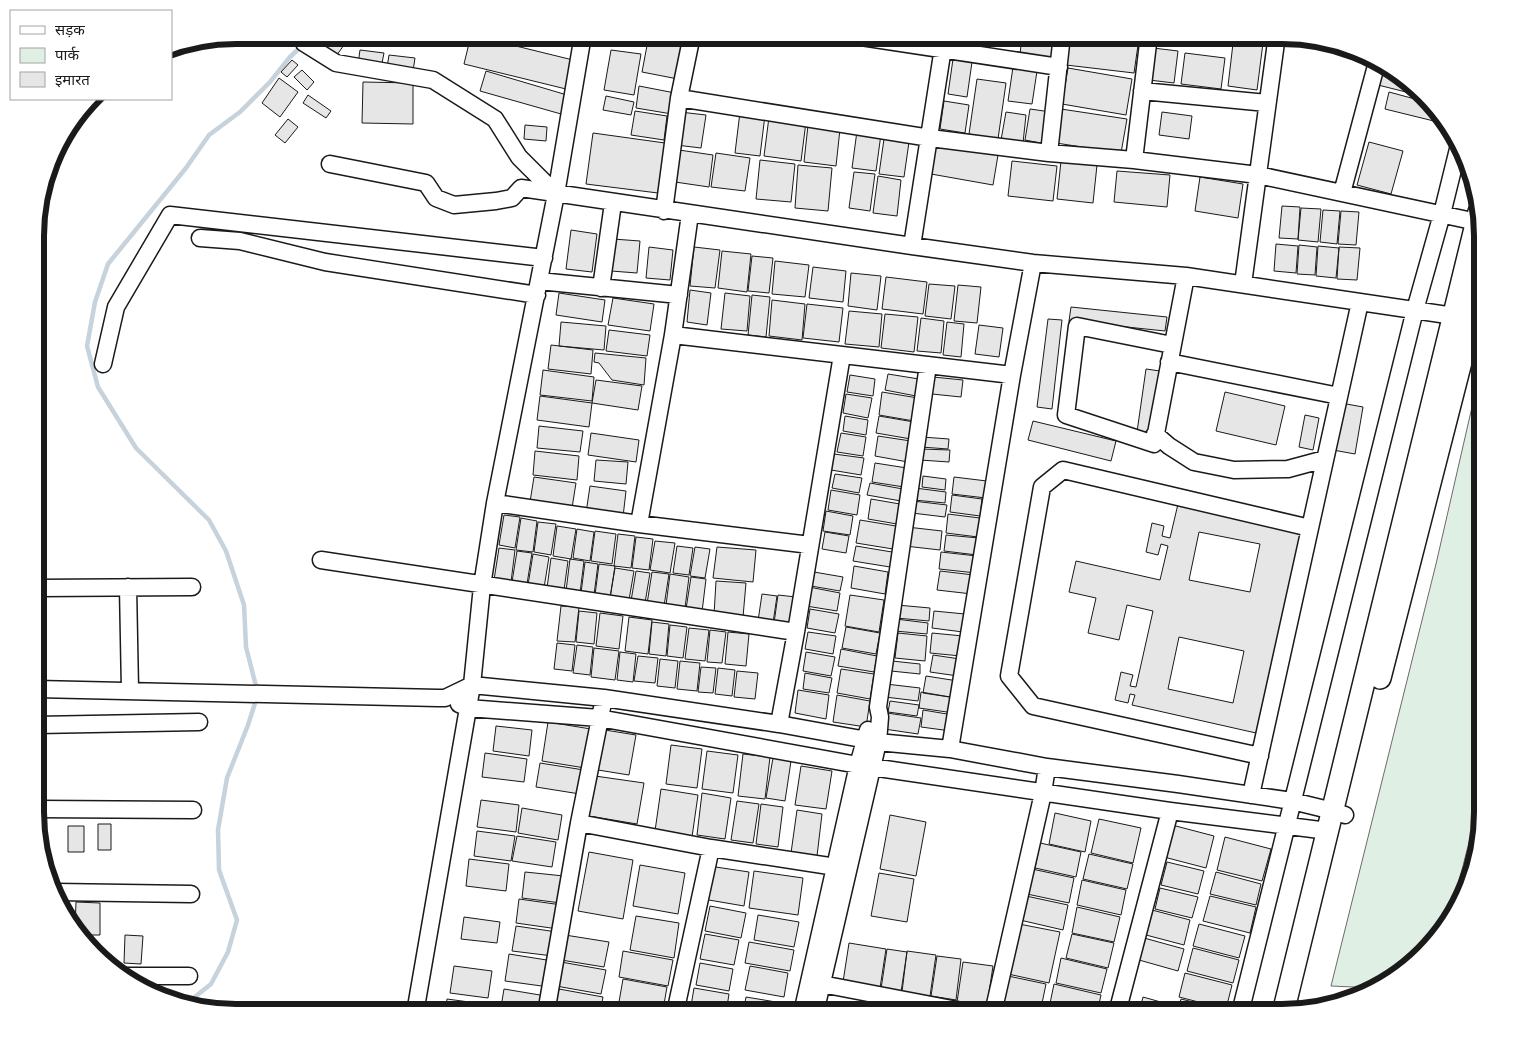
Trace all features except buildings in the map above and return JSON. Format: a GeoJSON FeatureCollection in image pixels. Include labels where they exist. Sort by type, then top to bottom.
{"type":"FeatureCollection","features":[{"type":"Feature","properties":{"kind":"main road"},"geometry":{"type":"LineString","coordinates":[[1295,1004],[1335,819],[1474,234]]}},
{"type":"Feature","properties":{"kind":"main road"},"geometry":{"type":"LineString","coordinates":[[1285,1004],[1474,309]]}},
{"type":"Feature","properties":{"kind":"street"},"geometry":{"type":"LineString","coordinates":[[306,44],[336,63],[433,80],[495,119],[519,157],[556,194]]}},
{"type":"Feature","properties":{"kind":"street"},"geometry":{"type":"LineString","coordinates":[[417,1004],[472,685],[482,586],[496,503],[556,194],[581,44]]}},
{"type":"Feature","properties":{"kind":"street"},"geometry":{"type":"LineString","coordinates":[[664,210],[680,98],[690,44]]}},
{"type":"Feature","properties":{"kind":"street"},"geometry":{"type":"LineString","coordinates":[[912,246],[944,44]]}},
{"type":"Feature","properties":{"kind":"street"},"geometry":{"type":"LineString","coordinates":[[949,44],[1059,67]]}},
{"type":"Feature","properties":{"kind":"street"},"geometry":{"type":"LineString","coordinates":[[1049,153],[1061,44]]}},
{"type":"Feature","properties":{"kind":"street"},"geometry":{"type":"LineString","coordinates":[[1134,160],[1148,44]]}},
{"type":"Feature","properties":{"kind":"street"},"geometry":{"type":"LineString","coordinates":[[1243,284],[1276,44]]}},
{"type":"Feature","properties":{"kind":"street"},"geometry":{"type":"LineString","coordinates":[[1342,193],[1375,68]]}},
{"type":"Feature","properties":{"kind":"street"},"geometry":{"type":"LineString","coordinates":[[1142,91],[1267,104]]}},
{"type":"Feature","properties":{"kind":"street"},"geometry":{"type":"LineString","coordinates":[[680,98],[930,138],[1049,153],[1134,160],[1258,175],[1442,214],[1473,217]]}},
{"type":"Feature","properties":{"kind":"street"},"geometry":{"type":"LineString","coordinates":[[1242,1004],[1415,310],[1456,155]]}},
{"type":"Feature","properties":{"kind":"street"},"geometry":{"type":"LineString","coordinates":[[330,164],[426,183],[436,198],[454,204],[512,198],[521,188],[1033,263],[1186,276],[1454,316]]}},
{"type":"Feature","properties":{"kind":"street"},"geometry":{"type":"LineString","coordinates":[[600,288],[613,202]]}},
{"type":"Feature","properties":{"kind":"street"},"geometry":{"type":"LineString","coordinates":[[639,524],[673,335],[690,214]]}},
{"type":"Feature","properties":{"kind":"street"},"geometry":{"type":"LineString","coordinates":[[103,364],[116,307],[170,215],[544,258]]}},
{"type":"Feature","properties":{"kind":"street"},"geometry":{"type":"LineString","coordinates":[[200,238],[240,241],[325,262],[538,288],[600,288],[679,295]]}},
{"type":"Feature","properties":{"kind":"street"},"geometry":{"type":"LineString","coordinates":[[956,779],[955,750],[1012,375],[1033,263]]}},
{"type":"Feature","properties":{"kind":"street"},"geometry":{"type":"LineString","coordinates":[[1172,345],[1078,326],[1066,415],[1154,444],[1186,276]]}},
{"type":"Feature","properties":{"kind":"street"},"geometry":{"type":"LineString","coordinates":[[1251,795],[1360,302]]}},
{"type":"Feature","properties":{"kind":"street"},"geometry":{"type":"LineString","coordinates":[[673,335],[1012,375]]}},
{"type":"Feature","properties":{"kind":"street"},"geometry":{"type":"LineString","coordinates":[[779,724],[842,355]]}},
{"type":"Feature","properties":{"kind":"street"},"geometry":{"type":"LineString","coordinates":[[1169,362],[1339,396]]}},
{"type":"Feature","properties":{"kind":"street"},"geometry":{"type":"LineString","coordinates":[[815,1004],[815,982],[836,867],[871,741],[873,715],[878,707],[928,365]]}},
{"type":"Feature","properties":{"kind":"street"},"geometry":{"type":"LineString","coordinates":[[1156,434],[1169,446],[1194,462],[1234,470],[1288,469],[1325,459]]}},
{"type":"Feature","properties":{"kind":"street"},"geometry":{"type":"LineString","coordinates":[[1260,756],[1034,706],[1009,676],[1042,487],[1064,470],[1310,528]]}},
{"type":"Feature","properties":{"kind":"street"},"geometry":{"type":"LineString","coordinates":[[496,503],[810,546]]}},
{"type":"Feature","properties":{"kind":"street"},"geometry":{"type":"LineString","coordinates":[[320,560],[796,632]]}},
{"type":"Feature","properties":{"kind":"street"},"geometry":{"type":"LineString","coordinates":[[128,587],[130,690]]}},
{"type":"Feature","properties":{"kind":"street"},"geometry":{"type":"LineString","coordinates":[[44,588],[192,587]]}},
{"type":"Feature","properties":{"kind":"street"},"geometry":{"type":"LineString","coordinates":[[445,698],[472,685],[604,698],[779,724],[871,741],[955,750],[1047,767],[1292,801],[1335,819]]}},
{"type":"Feature","properties":{"kind":"street"},"geometry":{"type":"LineString","coordinates":[[44,689],[445,698],[468,708],[599,718],[865,765],[1170,811],[1286,826],[1335,819]]}},
{"type":"Feature","properties":{"kind":"street"},"geometry":{"type":"LineString","coordinates":[[548,1004],[579,823],[604,698]]}},
{"type":"Feature","properties":{"kind":"street"},"geometry":{"type":"LineString","coordinates":[[44,725],[199,722]]}},
{"type":"Feature","properties":{"kind":"street"},"geometry":{"type":"LineString","coordinates":[[806,1004],[815,982],[847,877],[865,765]]}},
{"type":"Feature","properties":{"kind":"street"},"geometry":{"type":"LineString","coordinates":[[996,1004],[1043,793],[1047,767]]}},
{"type":"Feature","properties":{"kind":"street"},"geometry":{"type":"LineString","coordinates":[[44,809],[193,810]]}},
{"type":"Feature","properties":{"kind":"street"},"geometry":{"type":"LineString","coordinates":[[1119,1004],[1170,811]]}},
{"type":"Feature","properties":{"kind":"street"},"geometry":{"type":"LineString","coordinates":[[579,823],[711,848],[836,867]]}},
{"type":"Feature","properties":{"kind":"street"},"geometry":{"type":"LineString","coordinates":[[677,1004],[711,848]]}},
{"type":"Feature","properties":{"kind":"street"},"geometry":{"type":"LineString","coordinates":[[61,892],[191,894]]}},
{"type":"Feature","properties":{"kind":"street"},"geometry":{"type":"LineString","coordinates":[[135,976],[189,976]]}},
{"type":"Feature","properties":{"kind":"street"},"geometry":{"type":"LineString","coordinates":[[815,982],[913,1004]]}},
{"type":"Feature","properties":{"kind":"green space"},"geometry":{"type":"Polygon","coordinates":[[[1474,398],[1474,822],[1456,893],[1449,908],[1427,939],[1409,957],[1378,979],[1361,987],[1331,986],[1436,564],[1474,398]]]}},
{"type":"Feature","properties":{"kind":"waterway"},"geometry":{"type":"LineString","coordinates":[[257,690],[246,647],[244,605],[226,551],[209,520],[136,448],[98,387],[87,346],[95,302],[108,264],[186,168],[209,135],[240,112],[304,44]]}},
{"type":"Feature","properties":{"kind":"waterway"},"geometry":{"type":"LineString","coordinates":[[192,999],[211,984],[228,952],[237,920],[219,870],[218,830],[227,778],[257,697]]}}]}
